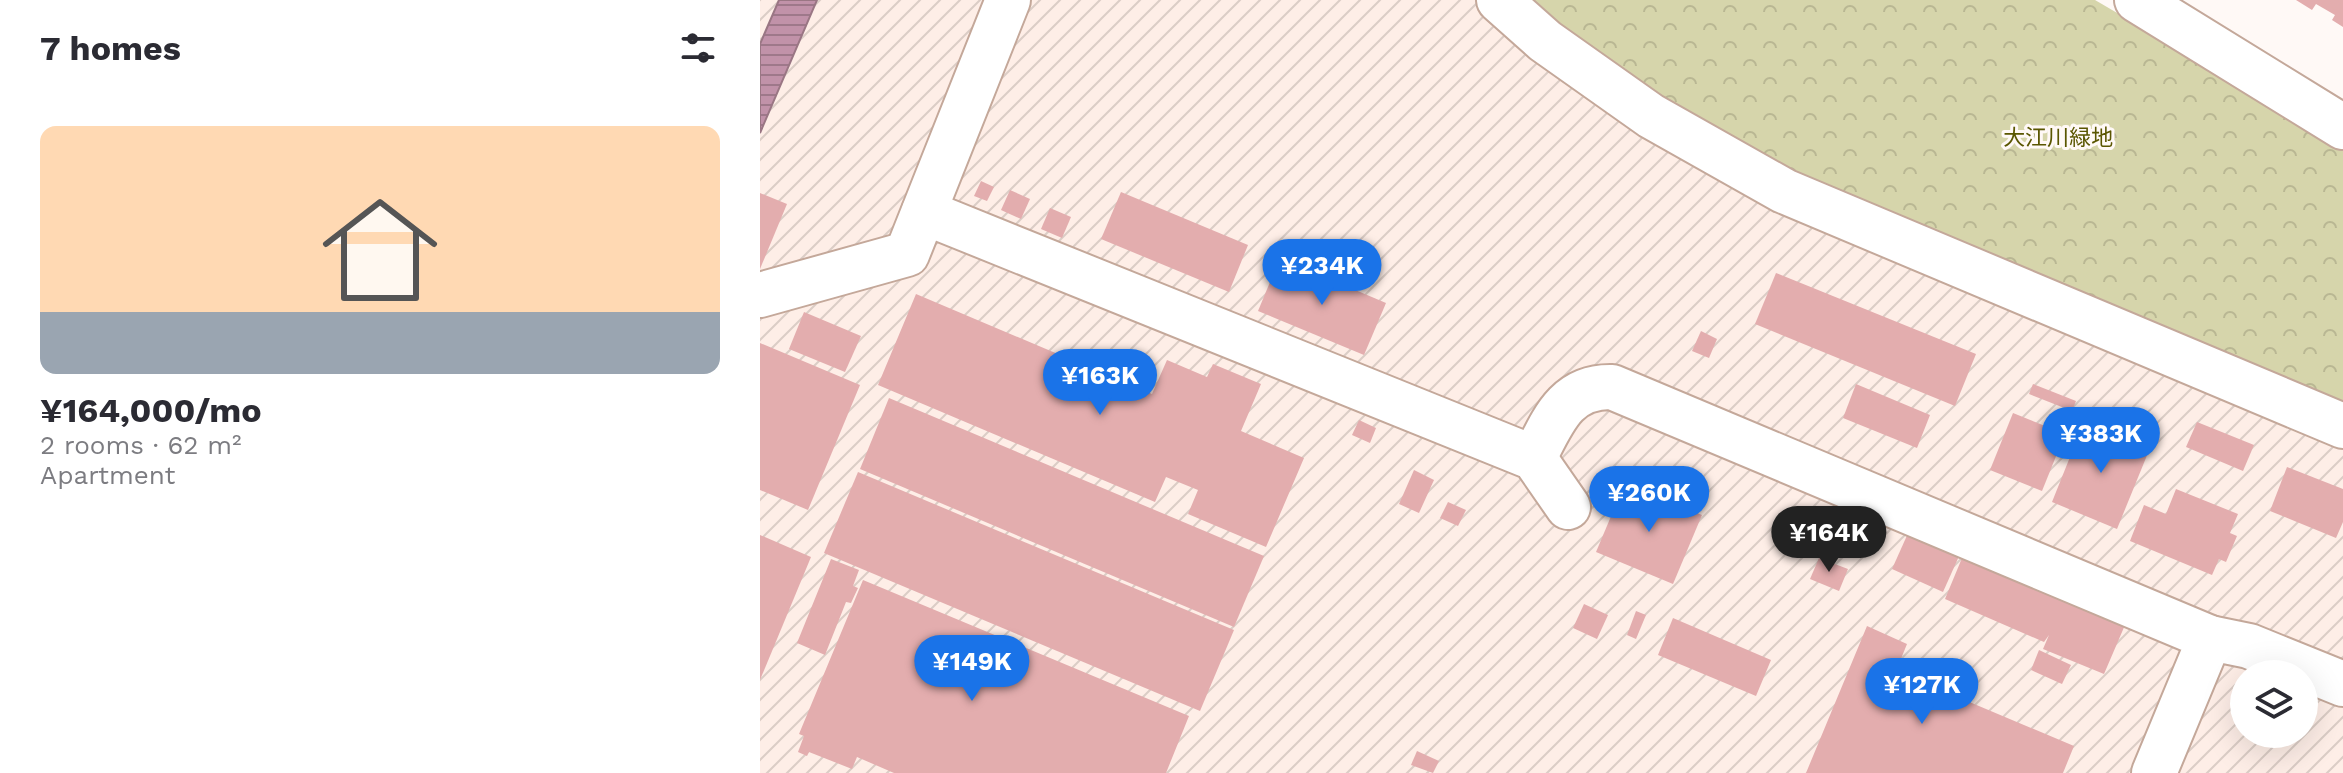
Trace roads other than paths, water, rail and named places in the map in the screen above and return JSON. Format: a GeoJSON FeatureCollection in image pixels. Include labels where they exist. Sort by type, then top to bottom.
{"type":"FeatureCollection","features":[{"type":"Feature","properties":{"kind":"street"},"geometry":{"type":"LineString","coordinates":[[760,295],[907,254],[1008,0]]}},
{"type":"Feature","properties":{"kind":"street"},"geometry":{"type":"LineString","coordinates":[[1499,0],[1545,41],[1651,116],[1784,191],[2343,426]]}},
{"type":"Feature","properties":{"kind":"street"},"geometry":{"type":"LineString","coordinates":[[2137,0],[2343,127]]}},
{"type":"Feature","properties":{"kind":"street"},"geometry":{"type":"LineString","coordinates":[[924,212],[1534,458],[1568,507]]}},
{"type":"Feature","properties":{"kind":"street"},"geometry":{"type":"LineString","coordinates":[[1534,458],[1561,406],[1570,397],[1596,387],[1612,387],[2210,638],[2249,646],[2343,684]]}},
{"type":"Feature","properties":{"kind":"street"},"geometry":{"type":"LineString","coordinates":[[2154,773],[2210,638]]}},
{"type":"Feature","properties":{"kind":"park label","name":"大江川緑地"},"geometry":{"type":"Point","coordinates":[2058,137]}}]}
